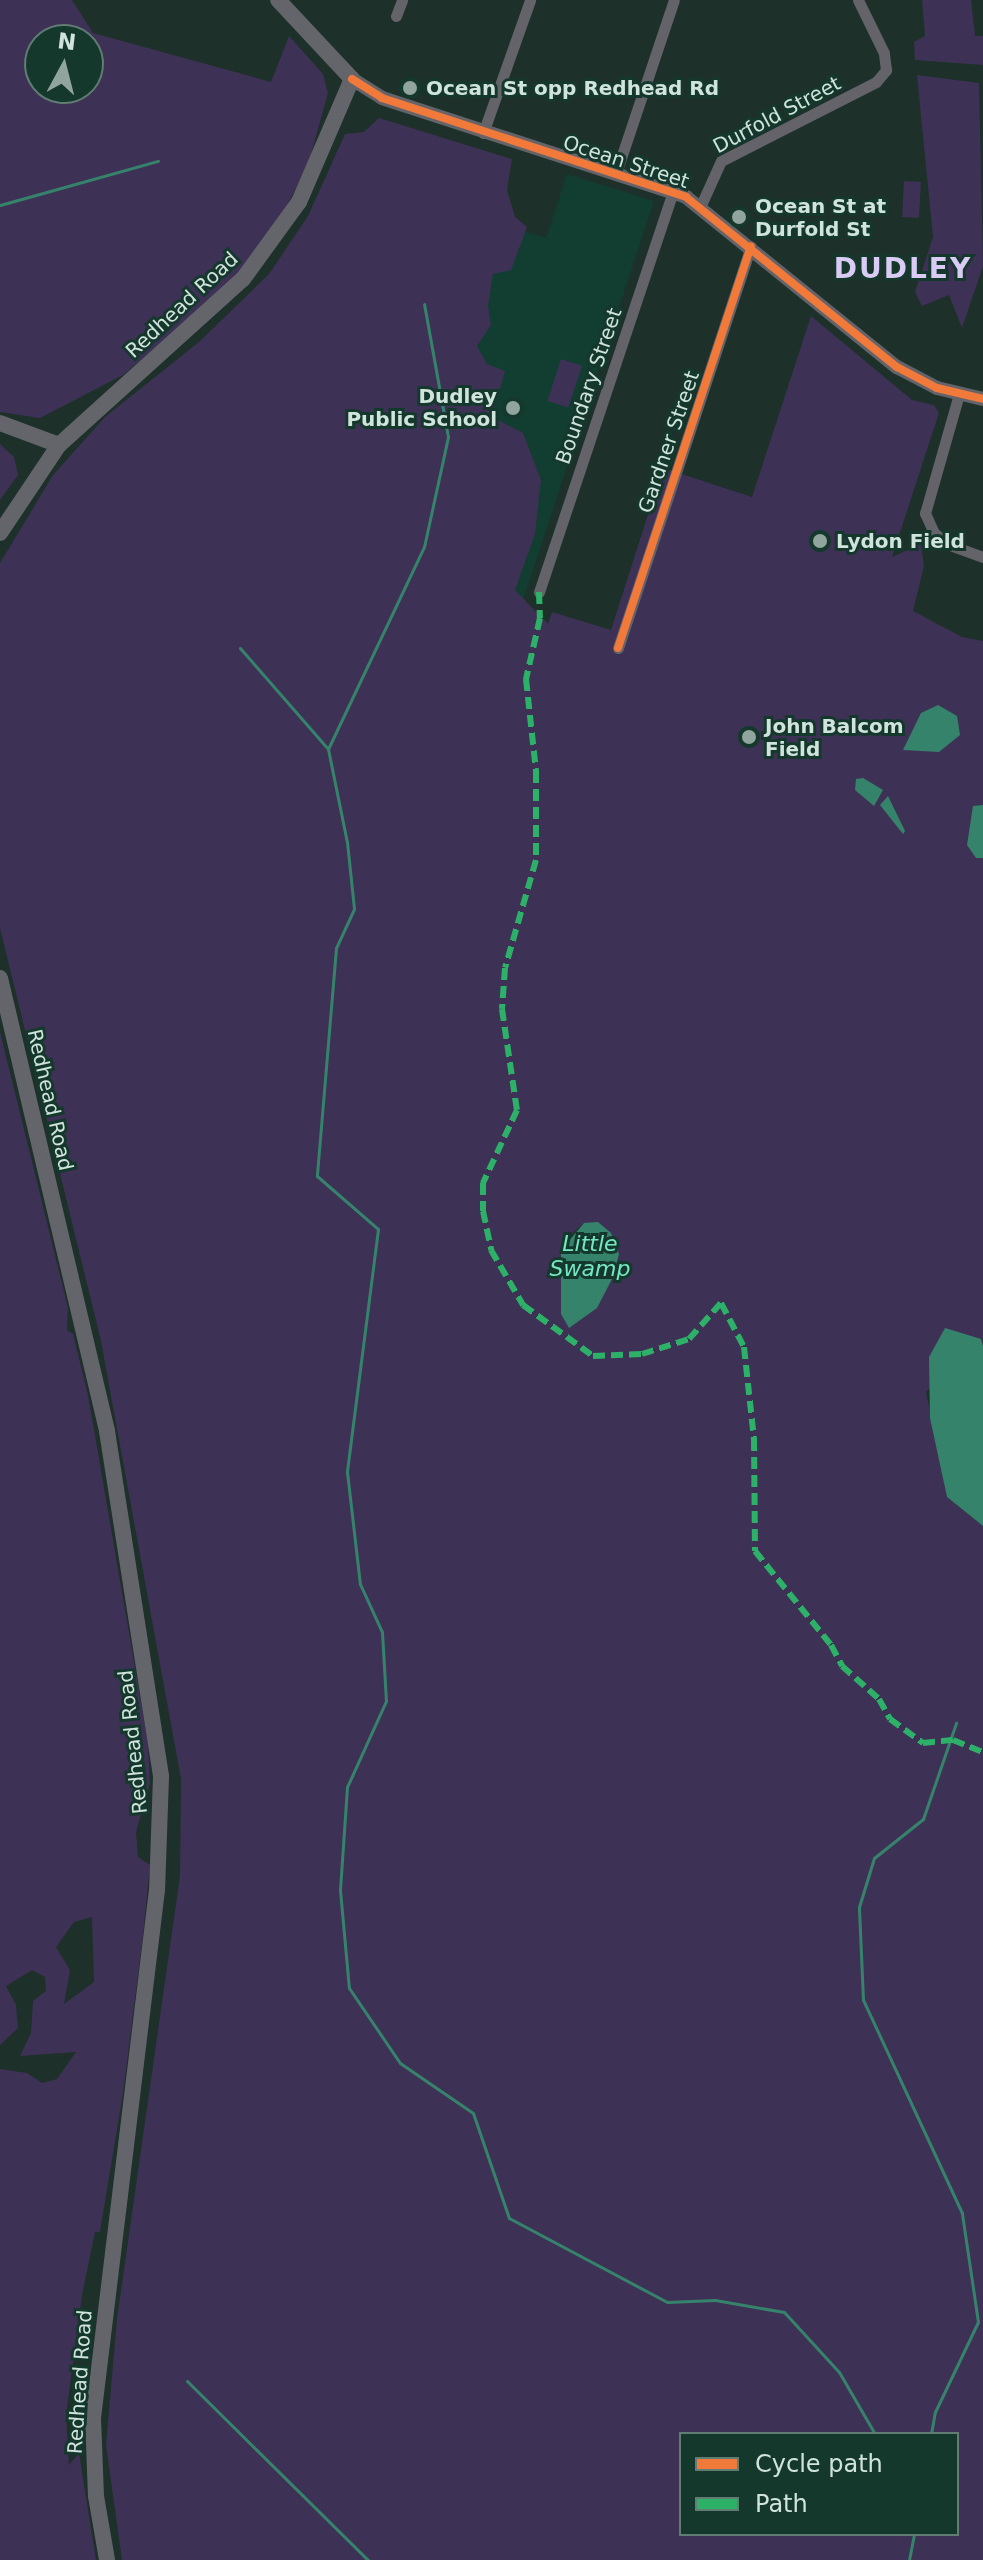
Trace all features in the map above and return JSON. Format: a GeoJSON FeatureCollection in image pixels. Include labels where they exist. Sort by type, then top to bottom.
{"type":"FeatureCollection","features":[{"type":"Feature","properties":{"kind":"main road"},"geometry":{"type":"LineString","coordinates":[[278,0],[352,79]]}},
{"type":"Feature","properties":{"kind":"main road","name":"Redhead Road"},"geometry":{"type":"LineString","coordinates":[[0,533],[59,445],[264,254],[299,202],[352,79]]}},
{"type":"Feature","properties":{"kind":"main road"},"geometry":{"type":"LineString","coordinates":[[0,423],[59,445]]}},
{"type":"Feature","properties":{"kind":"main road","name":"Redhead Road"},"geometry":{"type":"LineString","coordinates":[[0,978],[107,1431],[161,1777],[157,1890],[93,2418],[96,2496],[107,2560]]}},
{"type":"Feature","properties":{"kind":"street"},"geometry":{"type":"LineString","coordinates":[[396,16],[402,0]]}},
{"type":"Feature","properties":{"kind":"street"},"geometry":{"type":"LineString","coordinates":[[483,133],[530,0]]}},
{"type":"Feature","properties":{"kind":"street"},"geometry":{"type":"LineString","coordinates":[[616,173],[674,0]]}},
{"type":"Feature","properties":{"kind":"street","name":"Durfold Street"},"geometry":{"type":"LineString","coordinates":[[701,205],[721,161],[876,82],[886,70],[884,53],[858,0]]}},
{"type":"Feature","properties":{"kind":"street","name":"Ocean Street"},"geometry":{"type":"LineString","coordinates":[[352,79],[382,98],[483,133],[673,191],[701,205],[897,367],[959,394],[983,399]]}},
{"type":"Feature","properties":{"kind":"street","name":"Boundary Street"},"geometry":{"type":"LineString","coordinates":[[539,592],[673,191]]}},
{"type":"Feature","properties":{"kind":"street","name":"Gardner Street"},"geometry":{"type":"LineString","coordinates":[[618,648],[751,246]]}},
{"type":"Feature","properties":{"kind":"street"},"geometry":{"type":"LineString","coordinates":[[959,394],[925,513],[934,533],[950,545],[983,557]]}},
{"type":"Feature","properties":{"kind":"shaded area"},"geometry":{"type":"Polygon","coordinates":[[[0,0],[72,0],[87,24],[24,24],[24,104],[104,104],[104,36],[271,82],[289,36],[323,74],[328,93],[308,165],[279,221],[241,275],[123,375],[40,418],[0,412],[0,0]]]}},
{"type":"Feature","properties":{"kind":"shaded area"},"geometry":{"type":"Polygon","coordinates":[[[922,0],[971,0],[975,36],[983,36],[983,65],[915,60],[914,42],[925,36],[922,0]]]}},
{"type":"Feature","properties":{"kind":"shaded area"},"geometry":{"type":"Polygon","coordinates":[[[917,75],[979,83],[983,266],[962,328],[949,295],[922,306],[915,292],[933,237],[917,75]]]}},
{"type":"Feature","properties":{"kind":"shaded area"},"geometry":{"type":"Polygon","coordinates":[[[379,118],[512,159],[507,190],[515,217],[527,227],[511,270],[493,274],[488,306],[491,325],[477,346],[487,364],[505,371],[492,417],[523,433],[541,480],[535,534],[515,590],[548,624],[552,612],[611,630],[663,468],[752,497],[811,316],[912,400],[934,405],[939,413],[892,557],[921,544],[924,566],[913,611],[962,637],[983,641],[983,1346],[981,1338],[926,1392],[947,1497],[983,1526],[983,2560],[122,2560],[106,2445],[117,2319],[180,1876],[181,1779],[101,1341],[0,928],[0,563],[53,475],[105,417],[199,342],[269,274],[308,216],[345,134],[364,132],[379,118]],[[584,1223],[564,1241],[564,1322],[584,1223]]]}},
{"type":"Feature","properties":{"kind":"shaded area","name":"Dudley Public School"},"geometry":{"type":"Polygon","coordinates":[[[567,174],[654,201],[517,619],[386,577],[499,224],[546,238],[567,174]]]}},
{"type":"Feature","properties":{"kind":"shaded area"},"geometry":{"type":"Polygon","coordinates":[[[904,181],[921,182],[919,218],[902,217],[904,181]]]}},
{"type":"Feature","properties":{"kind":"shaded area"},"geometry":{"type":"Polygon","coordinates":[[[561,359],[582,366],[568,408],[547,401],[561,359]]]}},
{"type":"Feature","properties":{"kind":"shaded area"},"geometry":{"type":"Polygon","coordinates":[[[0,444],[14,457],[18,475],[0,500],[0,444]]]}},
{"type":"Feature","properties":{"kind":"shaded area"},"geometry":{"type":"Polygon","coordinates":[[[0,1032],[68,1308],[67,1330],[73,1334],[88,1395],[148,1743],[150,1784],[136,1832],[138,1857],[150,1865],[143,1936],[123,2093],[100,2232],[95,2232],[82,2295],[66,2415],[69,2465],[79,2453],[96,2560],[0,2560],[0,2069],[27,2073],[42,2083],[57,2079],[76,2052],[20,2056],[31,2033],[33,2001],[46,1991],[45,1977],[32,1970],[6,1986],[16,2005],[18,2028],[0,2045],[0,1032]],[[92,1917],[74,1922],[56,1947],[70,1970],[64,2004],[94,1982],[92,1917]]]}},
{"type":"Feature","properties":{"kind":"water"},"geometry":{"type":"Polygon","coordinates":[[[938,705],[957,716],[960,735],[939,752],[903,750],[921,713],[938,705]]]}},
{"type":"Feature","properties":{"kind":"water"},"geometry":{"type":"Polygon","coordinates":[[[863,778],[883,790],[874,806],[855,790],[856,779],[863,778]]]}},
{"type":"Feature","properties":{"kind":"water"},"geometry":{"type":"Polygon","coordinates":[[[888,796],[905,831],[903,834],[880,805],[888,796]]]}},
{"type":"Feature","properties":{"kind":"water"},"geometry":{"type":"Polygon","coordinates":[[[983,805],[983,858],[976,858],[967,845],[973,806],[983,805]]]}},
{"type":"Feature","properties":{"kind":"water","name":"Little Swamp"},"geometry":{"type":"Polygon","coordinates":[[[598,1222],[611,1233],[619,1254],[613,1277],[597,1308],[569,1328],[561,1314],[561,1250],[584,1223],[598,1222]]]}},
{"type":"Feature","properties":{"kind":"water"},"geometry":{"type":"Polygon","coordinates":[[[945,1328],[981,1339],[983,1346],[983,1526],[947,1497],[930,1418],[929,1357],[945,1328]]]}},
{"type":"Feature","properties":{"kind":"waterway"},"geometry":{"type":"LineString","coordinates":[[0,205],[158,161]]}},
{"type":"Feature","properties":{"kind":"waterway"},"geometry":{"type":"LineString","coordinates":[[328,749],[424,547],[448,437],[424,304]]}},
{"type":"Feature","properties":{"kind":"waterway"},"geometry":{"type":"LineString","coordinates":[[240,648],[328,749],[347,842],[354,909],[336,948],[317,1176],[378,1229],[347,1472],[360,1584],[382,1632],[386,1701],[347,1787],[340,1890],[349,1988],[400,2063],[473,2113],[509,2218],[667,2302],[715,2300],[784,2312],[839,2372],[874,2432]]}},
{"type":"Feature","properties":{"kind":"waterway"},"geometry":{"type":"LineString","coordinates":[[931,2432],[935,2412],[978,2322],[962,2213],[863,2000],[859,1907],[874,1858],[923,1819],[956,1723]]}},
{"type":"Feature","properties":{"kind":"waterway"},"geometry":{"type":"LineString","coordinates":[[187,2381],[368,2560]]}},
{"type":"Feature","properties":{"kind":"waterway"},"geometry":{"type":"LineString","coordinates":[[909,2560],[914,2536]]}},
{"type":"Feature","properties":{"kind":"marked path"},"geometry":{"type":"LineString","coordinates":[[539,592],[540,618],[526,679],[536,771],[536,860],[505,968],[502,1009],[517,1110],[483,1183],[483,1211],[491,1250],[523,1305],[593,1356],[642,1354],[689,1339],[721,1303],[744,1347],[754,1439],[755,1551],[831,1645],[842,1666],[879,1699],[890,1719],[923,1743],[953,1740],[983,1752]]}},
{"type":"Feature","properties":{"kind":"cycle path"},"geometry":{"type":"LineString","coordinates":[[352,79],[382,98],[686,197],[897,367],[937,388],[983,399]]}},
{"type":"Feature","properties":{"kind":"cycle path"},"geometry":{"type":"LineString","coordinates":[[618,648],[751,246]]}},
{"type":"Feature","properties":{"kind":"place","name":"Ocean St opp Redhead Rd"},"geometry":{"type":"Point","coordinates":[410,88]}},
{"type":"Feature","properties":{"kind":"place","name":"Ocean St at Durfold St"},"geometry":{"type":"Point","coordinates":[739,217]}},
{"type":"Feature","properties":{"kind":"place","name":"Dudley Public School"},"geometry":{"type":"Point","coordinates":[513,408]}},
{"type":"Feature","properties":{"kind":"place","name":"Lydon Field"},"geometry":{"type":"Point","coordinates":[820,541]}},
{"type":"Feature","properties":{"kind":"place","name":"John Balcom Field"},"geometry":{"type":"Point","coordinates":[749,737]}},
{"type":"Feature","properties":{"kind":"district","name":"DUDLEY"},"geometry":{"type":"Point","coordinates":[903,269]}}]}
